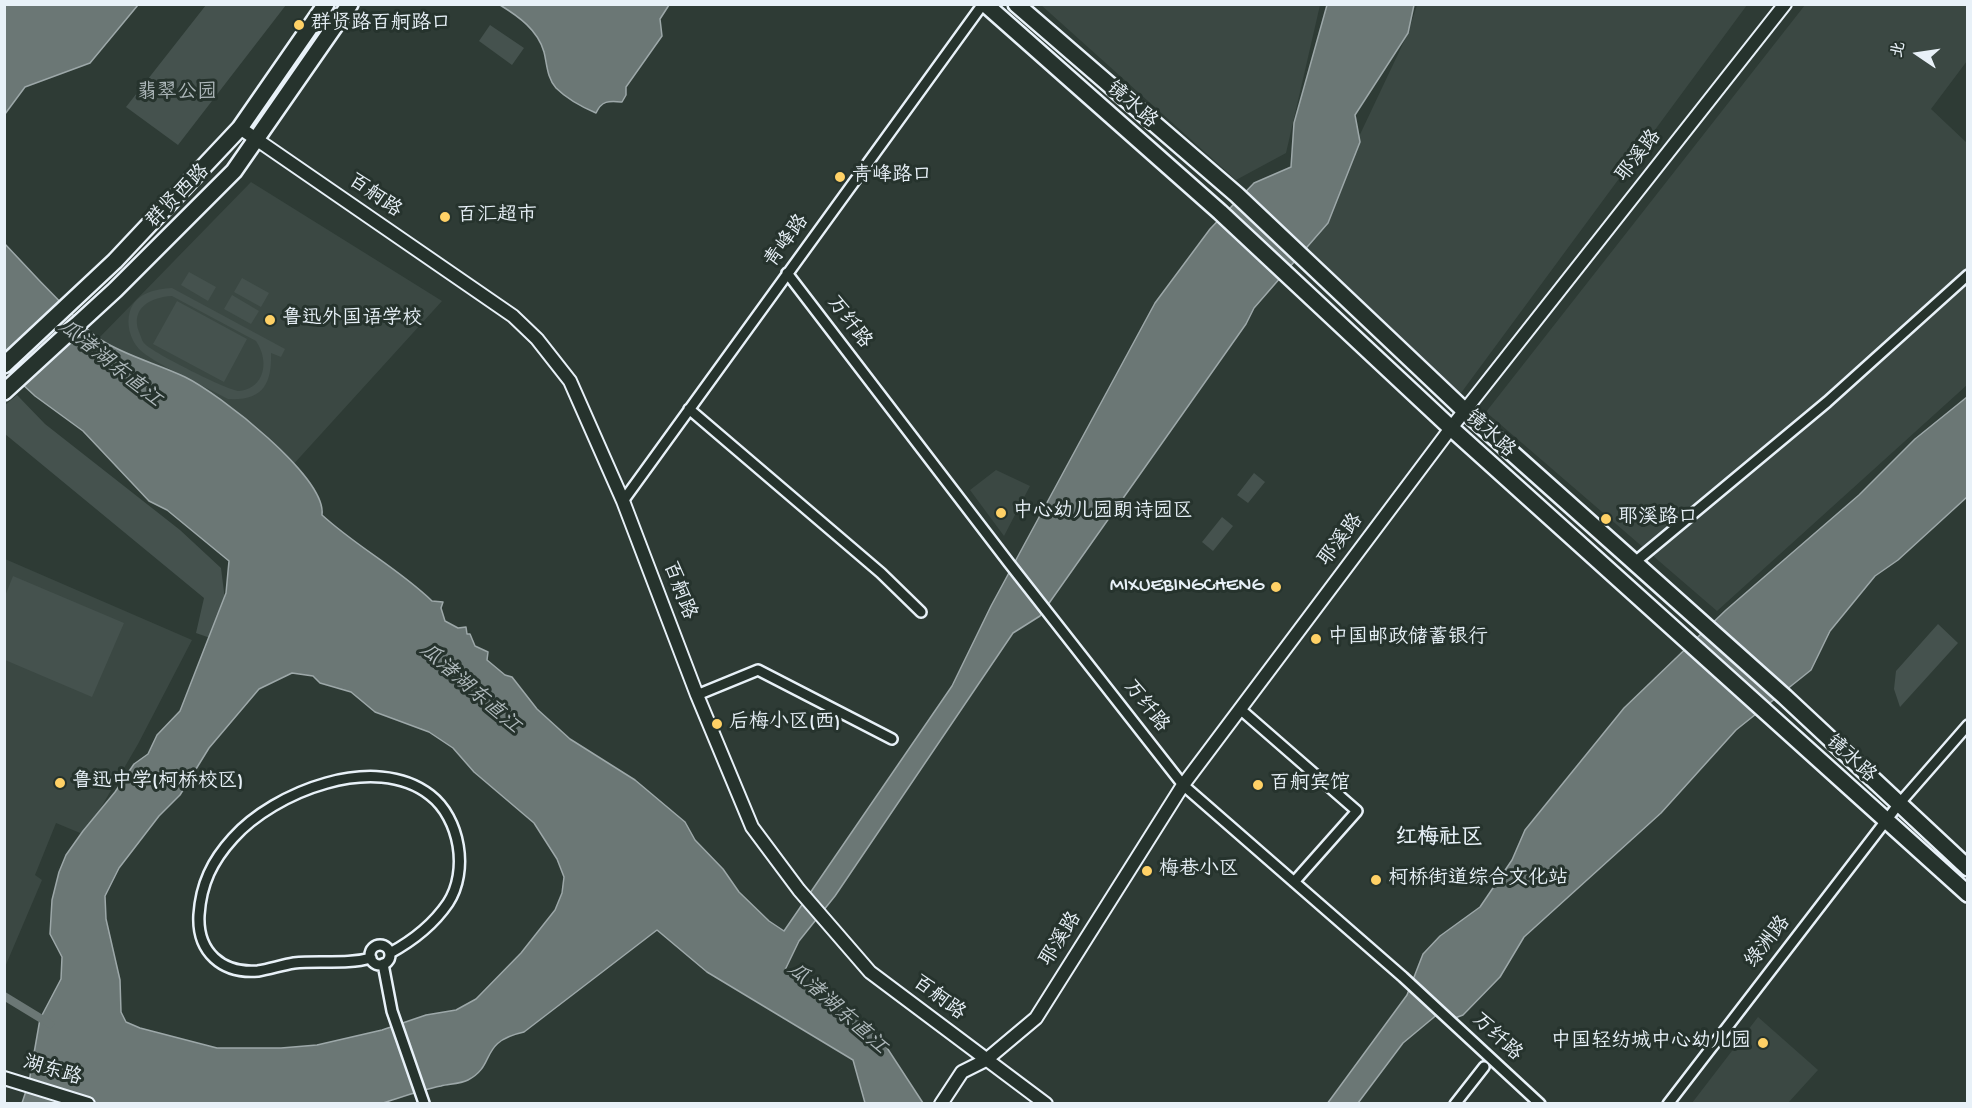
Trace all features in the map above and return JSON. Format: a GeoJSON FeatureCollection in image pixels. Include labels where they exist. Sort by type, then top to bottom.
{"type":"FeatureCollection","features":[{"type":"Feature","properties":{"kind":"main road","name":"群贤西路"},"geometry":{"type":"LineString","coordinates":[[4,364],[71,304],[240,128],[326,4]]}},
{"type":"Feature","properties":{"kind":"main road","name":"群贤西路"},"geometry":{"type":"LineString","coordinates":[[10,387],[84,319],[234,171],[350,4]]}},
{"type":"Feature","properties":{"kind":"main road","name":"镜水路"},"geometry":{"type":"LineString","coordinates":[[984,4],[1220,212],[1451,428],[1968,894]]}},
{"type":"Feature","properties":{"kind":"main road","name":"镜水路"},"geometry":{"type":"LineString","coordinates":[[1016,4],[1237,195],[1465,411],[1785,698],[1968,868]]}},
{"type":"Feature","properties":{"kind":"street","name":"青峰路"},"geometry":{"type":"LineString","coordinates":[[623,501],[984,4]]}},
{"type":"Feature","properties":{"kind":"street","name":"耶溪路"},"geometry":{"type":"LineString","coordinates":[[941,1104],[962,1072],[986,1060],[1036,1018],[1183,785],[1451,428],[1785,4]]}},
{"type":"Feature","properties":{"kind":"street","name":"百舸路"},"geometry":{"type":"LineString","coordinates":[[240,128],[513,316],[537,339],[570,381],[623,501],[697,695],[752,827],[799,890],[870,972],[1046,1104]]}},
{"type":"Feature","properties":{"kind":"street","name":"万纤路"},"geometry":{"type":"LineString","coordinates":[[787,273],[1009,563],[1183,785],[1403,977],[1540,1104]]}},
{"type":"Feature","properties":{"kind":"street"},"geometry":{"type":"LineString","coordinates":[[1635,562],[1827,402],[1968,275]]}},
{"type":"Feature","properties":{"kind":"street"},"geometry":{"type":"LineString","coordinates":[[690,409],[881,573],[921,612]]}},
{"type":"Feature","properties":{"kind":"street"},"geometry":{"type":"LineString","coordinates":[[697,695],[758,670],[892,739]]}},
{"type":"Feature","properties":{"kind":"street"},"geometry":{"type":"LineString","coordinates":[[1240,709],[1357,811],[1294,882]]}},
{"type":"Feature","properties":{"kind":"street","name":"绿洲路"},"geometry":{"type":"LineString","coordinates":[[1668,1104],[1886,820],[1968,725]]}},
{"type":"Feature","properties":{"kind":"street"},"geometry":{"type":"LineString","coordinates":[[371,958],[351,962],[294,963],[259,971],[226,967],[209,955],[200,933],[200,902],[208,871],[234,837],[258,816],[285,798],[325,782],[350,778],[380,777],[408,783],[430,795],[445,811],[454,827],[459,860],[450,901],[434,921],[412,941],[390,953]]}},
{"type":"Feature","properties":{"kind":"street"},"geometry":{"type":"LineString","coordinates":[[377,945],[387,947],[390,953],[389,959],[383,964],[375,963],[371,958],[371,952],[377,945]]}},
{"type":"Feature","properties":{"kind":"street"},"geometry":{"type":"LineString","coordinates":[[383,964],[393,1011],[423,1101]]}},
{"type":"Feature","properties":{"kind":"street"},"geometry":{"type":"LineString","coordinates":[[1455,1104],[1484,1067]]}},
{"type":"Feature","properties":{"kind":"street","name":"湖东路"},"geometry":{"type":"LineString","coordinates":[[5,1078],[88,1104]]}},
{"type":"Feature","properties":{"kind":"shaded area"},"geometry":{"type":"Polygon","coordinates":[[[1041,5],[1320,5],[1286,153],[1236,180],[1041,5]]]}},
{"type":"Feature","properties":{"kind":"shaded area"},"geometry":{"type":"Polygon","coordinates":[[[1417,5],[1747,5],[1461,393],[1302,257],[1408,33],[1417,5]]]}},
{"type":"Feature","properties":{"kind":"shaded area"},"geometry":{"type":"Polygon","coordinates":[[[1805,5],[1967,5],[1967,61],[1931,109],[1967,143],[1967,385],[1717,611],[1486,412],[1805,5]]]}},
{"type":"Feature","properties":{"kind":"shaded area","name":"鲁迅外国语学校"},"geometry":{"type":"Polygon","coordinates":[[[251,182],[442,301],[291,467],[97,340],[251,182]]]}},
{"type":"Feature","properties":{"kind":"shaded area","name":"中心幼儿园朗诗园区"},"geometry":{"type":"Polygon","coordinates":[[[996,470],[1030,486],[1004,536],[970,490],[996,470]]]}},
{"type":"Feature","properties":{"kind":"shaded area","name":"鲁迅中学(柯桥校区)"},"geometry":{"type":"Polygon","coordinates":[[[5,559],[192,640],[138,744],[85,835],[56,823],[35,875],[42,880],[5,967],[5,559]]]}},
{"type":"Feature","properties":{"kind":"shaded area","name":"中国轻纺城中心幼儿园"},"geometry":{"type":"Polygon","coordinates":[[[1758,1017],[1818,1070],[1788,1103],[1692,1103],[1758,1017]]]}},
{"type":"Feature","properties":{"kind":"green space","name":"翡翠公园"},"geometry":{"type":"Polygon","coordinates":[[[206,5],[286,5],[178,145],[126,107],[206,5]]]}},
{"type":"Feature","properties":{"kind":"green space"},"geometry":{"type":"Polygon","coordinates":[[[490,25],[524,48],[512,65],[479,41],[490,25]]]}},
{"type":"Feature","properties":{"kind":"green space"},"geometry":{"type":"Polygon","coordinates":[[[189,272],[216,287],[208,301],[181,285],[189,272]]]}},
{"type":"Feature","properties":{"kind":"green space"},"geometry":{"type":"Polygon","coordinates":[[[242,278],[269,293],[261,307],[234,292],[242,278]]]}},
{"type":"Feature","properties":{"kind":"green space"},"geometry":{"type":"Polygon","coordinates":[[[172,288],[285,349],[281,357],[271,353],[269,374],[263,389],[249,397],[228,399],[168,368],[139,349],[130,331],[128,321],[130,311],[141,296],[172,288]],[[172,296],[144,305],[137,316],[139,332],[144,343],[151,349],[207,379],[239,391],[255,384],[263,372],[263,358],[256,341],[172,296]]]}},
{"type":"Feature","properties":{"kind":"green space"},"geometry":{"type":"Polygon","coordinates":[[[232,295],[259,311],[251,324],[224,309],[232,295]]]}},
{"type":"Feature","properties":{"kind":"green space"},"geometry":{"type":"Polygon","coordinates":[[[177,301],[247,339],[224,382],[153,344],[177,301]]]}},
{"type":"Feature","properties":{"kind":"green space"},"geometry":{"type":"Polygon","coordinates":[[[17,395],[45,424],[180,530],[221,568],[225,600],[213,639],[196,633],[204,598],[5,434],[5,405],[17,395]]]}},
{"type":"Feature","properties":{"kind":"green space"},"geometry":{"type":"Polygon","coordinates":[[[1254,473],[1265,482],[1248,503],[1237,495],[1254,473]]]}},
{"type":"Feature","properties":{"kind":"green space"},"geometry":{"type":"Polygon","coordinates":[[[1222,517],[1233,526],[1213,551],[1202,542],[1222,517]]]}},
{"type":"Feature","properties":{"kind":"green space"},"geometry":{"type":"Polygon","coordinates":[[[13,576],[124,623],[92,697],[5,660],[5,596],[13,576]]]}},
{"type":"Feature","properties":{"kind":"green space"},"geometry":{"type":"Polygon","coordinates":[[[1938,624],[1958,643],[1900,707],[1894,689],[1896,671],[1938,624]]]}},
{"type":"Feature","properties":{"kind":"water"},"geometry":{"type":"Polygon","coordinates":[[[5,4],[138,5],[90,63],[25,87],[5,114],[5,4]]]}},
{"type":"Feature","properties":{"kind":"water"},"geometry":{"type":"Polygon","coordinates":[[[500,5],[669,5],[660,19],[662,36],[626,87],[626,95],[622,102],[606,102],[596,113],[565,96],[556,88],[549,75],[544,52],[537,37],[520,19],[500,5]]]}},
{"type":"Feature","properties":{"kind":"water","name":"瓜渚湖东直江"},"geometry":{"type":"Polygon","coordinates":[[[1327,5],[1414,5],[1408,33],[1355,115],[1360,142],[1328,223],[1254,308],[1246,324],[1040,616],[1013,633],[835,896],[799,941],[785,970],[878,1034],[923,1103],[865,1103],[853,1060],[707,972],[657,930],[524,1032],[500,1042],[483,1068],[462,1082],[383,1103],[22,1103],[29,1082],[40,1019],[61,979],[62,957],[50,934],[52,900],[59,872],[66,855],[83,831],[115,792],[134,764],[148,754],[157,735],[180,711],[226,593],[229,561],[167,510],[149,501],[83,431],[35,396],[5,368],[4,243],[98,338],[121,351],[175,372],[201,386],[268,438],[290,459],[307,480],[319,499],[322,515],[432,601],[443,602],[441,608],[445,621],[458,628],[466,627],[467,634],[470,634],[475,646],[488,652],[487,660],[505,675],[512,677],[537,709],[570,739],[635,780],[685,822],[695,840],[723,869],[739,892],[769,921],[784,931],[952,686],[991,606],[1155,303],[1210,229],[1254,183],[1291,167],[1294,123],[1327,5]],[[292,673],[259,689],[209,748],[180,795],[159,816],[119,868],[105,896],[106,919],[120,980],[121,1012],[126,1022],[140,1028],[217,1048],[281,1048],[317,1045],[382,1030],[426,1015],[456,1010],[476,999],[521,953],[555,910],[562,893],[564,877],[557,859],[534,823],[474,772],[453,748],[429,732],[375,712],[351,692],[320,683],[313,676],[292,673]]]}},
{"type":"Feature","properties":{"kind":"water"},"geometry":{"type":"Polygon","coordinates":[[[1967,397],[1967,497],[1898,560],[1875,576],[1830,631],[1811,670],[1736,730],[1661,813],[1524,937],[1500,977],[1463,1015],[1455,1018],[1439,1013],[1403,1043],[1358,1103],[1327,1104],[1407,995],[1423,954],[1440,936],[1480,907],[1512,860],[1525,830],[1624,708],[1726,610],[1859,495],[1915,439],[1967,397]]]}},
{"type":"Feature","properties":{"kind":"waterway"},"geometry":{"type":"LineString","coordinates":[[4,996],[50,1024]]}},
{"type":"Feature","properties":{"kind":"place","name":"群贤路百舸路口"},"geometry":{"type":"Point","coordinates":[299,25]}},
{"type":"Feature","properties":{"kind":"place","name":"青峰路口"},"geometry":{"type":"Point","coordinates":[840,177]}},
{"type":"Feature","properties":{"kind":"place","name":"百汇超市"},"geometry":{"type":"Point","coordinates":[445,217]}},
{"type":"Feature","properties":{"kind":"place","name":"鲁迅外国语学校"},"geometry":{"type":"Point","coordinates":[270,320]}},
{"type":"Feature","properties":{"kind":"place","name":"中心幼儿园朗诗园区"},"geometry":{"type":"Point","coordinates":[1001,513]}},
{"type":"Feature","properties":{"kind":"place","name":"耶溪路口"},"geometry":{"type":"Point","coordinates":[1606,519]}},
{"type":"Feature","properties":{"kind":"place","name":"MIXUEBINGCHENG"},"geometry":{"type":"Point","coordinates":[1276,587]}},
{"type":"Feature","properties":{"kind":"place","name":"中国邮政储蓄银行"},"geometry":{"type":"Point","coordinates":[1316,639]}},
{"type":"Feature","properties":{"kind":"place","name":"后梅小区(西)"},"geometry":{"type":"Point","coordinates":[717,724]}},
{"type":"Feature","properties":{"kind":"place","name":"鲁迅中学(柯桥校区)"},"geometry":{"type":"Point","coordinates":[60,783]}},
{"type":"Feature","properties":{"kind":"place","name":"百舸宾馆"},"geometry":{"type":"Point","coordinates":[1258,785]}},
{"type":"Feature","properties":{"kind":"place","name":"梅巷小区"},"geometry":{"type":"Point","coordinates":[1147,871]}},
{"type":"Feature","properties":{"kind":"place","name":"柯桥街道综合文化站"},"geometry":{"type":"Point","coordinates":[1376,880]}},
{"type":"Feature","properties":{"kind":"place","name":"中国轻纺城中心幼儿园"},"geometry":{"type":"Point","coordinates":[1763,1043]}},
{"type":"Feature","properties":{"kind":"district","name":"红梅社区"},"geometry":{"type":"Point","coordinates":[1439,840]}}]}
